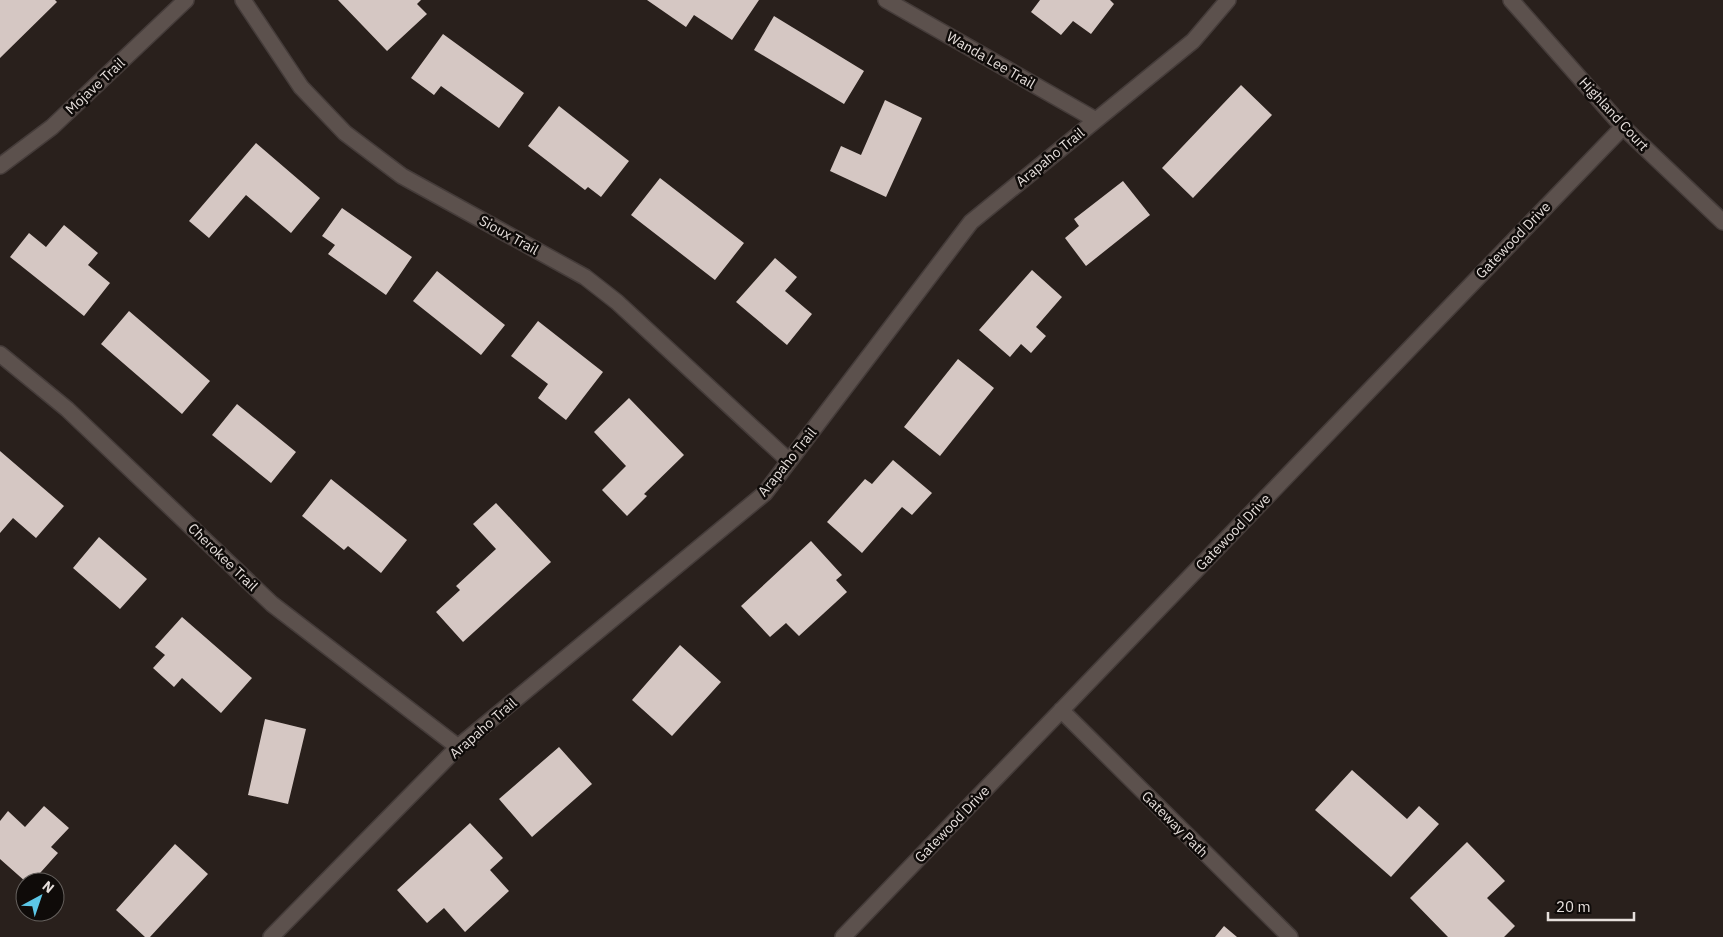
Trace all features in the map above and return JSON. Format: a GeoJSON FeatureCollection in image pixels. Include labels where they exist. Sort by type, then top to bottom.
{"type":"FeatureCollection","features":[{"type":"Feature","properties":{"kind":"street","name":"Mojave Trail"},"geometry":{"type":"LineString","coordinates":[[0,166],[52,126],[186,0]]}},
{"type":"Feature","properties":{"kind":"street","name":"Sioux Trail"},"geometry":{"type":"LineString","coordinates":[[243,0],[301,86],[344,133],[402,176],[585,277],[617,302],[789,462]]}},
{"type":"Feature","properties":{"kind":"street","name":"Wanda Lee Trail"},"geometry":{"type":"LineString","coordinates":[[886,0],[1096,120]]}},
{"type":"Feature","properties":{"kind":"street","name":"Arapaho Trail"},"geometry":{"type":"LineString","coordinates":[[271,937],[458,747],[765,493],[971,222],[1193,41],[1228,0]]}},
{"type":"Feature","properties":{"kind":"street","name":"Highland Court"},"geometry":{"type":"LineString","coordinates":[[1510,0],[1623,127],[1723,222]]}},
{"type":"Feature","properties":{"kind":"street","name":"Gatewood Drive"},"geometry":{"type":"LineString","coordinates":[[843,937],[1623,127]]}},
{"type":"Feature","properties":{"kind":"street","name":"Cherokee Trail"},"geometry":{"type":"LineString","coordinates":[[0,354],[67,409],[272,604],[458,747]]}},
{"type":"Feature","properties":{"kind":"street","name":"Gateway Path"},"geometry":{"type":"LineString","coordinates":[[1061,710],[1290,937]]}},
{"type":"Feature","properties":{"kind":"building"},"geometry":{"type":"Polygon","coordinates":[[[0,0],[55,0],[57,2],[0,58],[0,0]]]}},
{"type":"Feature","properties":{"kind":"building"},"geometry":{"type":"Polygon","coordinates":[[[338,0],[421,0],[417,4],[427,14],[387,51],[338,0]]]}},
{"type":"Feature","properties":{"kind":"building"},"geometry":{"type":"Polygon","coordinates":[[[647,0],[759,0],[732,40],[694,15],[686,27],[647,0]]]}},
{"type":"Feature","properties":{"kind":"building"},"geometry":{"type":"Polygon","coordinates":[[[1040,0],[1110,0],[1114,4],[1091,34],[1073,21],[1061,35],[1031,12],[1040,0]]]}},
{"type":"Feature","properties":{"kind":"building"},"geometry":{"type":"Polygon","coordinates":[[[774,16],[864,71],[844,104],[754,50],[774,16]]]}},
{"type":"Feature","properties":{"kind":"building"},"geometry":{"type":"Polygon","coordinates":[[[443,34],[524,93],[499,128],[441,86],[434,95],[411,78],[443,34]]]}},
{"type":"Feature","properties":{"kind":"building"},"geometry":{"type":"Polygon","coordinates":[[[1241,85],[1272,115],[1193,198],[1162,168],[1241,85]]]}},
{"type":"Feature","properties":{"kind":"building"},"geometry":{"type":"Polygon","coordinates":[[[885,100],[922,118],[886,197],[830,171],[841,146],[861,155],[885,100]]]}},
{"type":"Feature","properties":{"kind":"building"},"geometry":{"type":"Polygon","coordinates":[[[559,106],[629,161],[601,197],[588,187],[585,190],[528,146],[559,106]]]}},
{"type":"Feature","properties":{"kind":"building"},"geometry":{"type":"Polygon","coordinates":[[[256,143],[320,198],[291,233],[246,195],[209,238],[189,221],[256,143]]]}},
{"type":"Feature","properties":{"kind":"building"},"geometry":{"type":"Polygon","coordinates":[[[660,178],[744,243],[715,280],[631,215],[660,178]]]}},
{"type":"Feature","properties":{"kind":"building"},"geometry":{"type":"Polygon","coordinates":[[[1123,181],[1150,215],[1086,266],[1065,238],[1079,226],[1074,219],[1123,181]]]}},
{"type":"Feature","properties":{"kind":"building"},"geometry":{"type":"Polygon","coordinates":[[[342,208],[412,257],[386,295],[328,254],[335,245],[322,236],[342,208]]]}},
{"type":"Feature","properties":{"kind":"building"},"geometry":{"type":"Polygon","coordinates":[[[64,225],[98,253],[88,265],[110,283],[84,316],[10,257],[29,233],[46,247],[64,225]]]}},
{"type":"Feature","properties":{"kind":"building"},"geometry":{"type":"Polygon","coordinates":[[[775,258],[797,277],[785,291],[812,314],[787,345],[736,302],[775,258]]]}},
{"type":"Feature","properties":{"kind":"building"},"geometry":{"type":"Polygon","coordinates":[[[1032,270],[1062,297],[1036,327],[1046,336],[1031,353],[1021,344],[1010,357],[979,330],[1032,270]]]}},
{"type":"Feature","properties":{"kind":"building"},"geometry":{"type":"Polygon","coordinates":[[[437,271],[505,325],[481,355],[413,301],[437,271]]]}},
{"type":"Feature","properties":{"kind":"building"},"geometry":{"type":"Polygon","coordinates":[[[129,311],[210,381],[182,414],[101,344],[129,311]]]}},
{"type":"Feature","properties":{"kind":"building"},"geometry":{"type":"Polygon","coordinates":[[[538,321],[603,372],[566,420],[538,398],[548,384],[511,356],[538,321]]]}},
{"type":"Feature","properties":{"kind":"building"},"geometry":{"type":"Polygon","coordinates":[[[958,359],[994,388],[940,456],[904,427],[958,359]]]}},
{"type":"Feature","properties":{"kind":"building"},"geometry":{"type":"Polygon","coordinates":[[[629,398],[684,455],[644,494],[647,496],[627,516],[602,490],[626,466],[594,432],[629,398]]]}},
{"type":"Feature","properties":{"kind":"building"},"geometry":{"type":"Polygon","coordinates":[[[237,404],[296,452],[271,483],[212,435],[237,404]]]}},
{"type":"Feature","properties":{"kind":"building"},"geometry":{"type":"Polygon","coordinates":[[[0,451],[64,506],[36,538],[13,518],[0,533],[0,451]]]}},
{"type":"Feature","properties":{"kind":"building"},"geometry":{"type":"Polygon","coordinates":[[[893,460],[932,493],[912,515],[902,507],[862,553],[827,522],[865,479],[872,484],[893,460]]]}},
{"type":"Feature","properties":{"kind":"building"},"geometry":{"type":"Polygon","coordinates":[[[331,479],[407,540],[381,573],[348,546],[344,550],[302,516],[331,479]]]}},
{"type":"Feature","properties":{"kind":"building"},"geometry":{"type":"Polygon","coordinates":[[[496,503],[551,562],[463,642],[436,612],[460,590],[456,586],[496,549],[473,524],[496,503]]]}},
{"type":"Feature","properties":{"kind":"building"},"geometry":{"type":"Polygon","coordinates":[[[99,537],[147,579],[120,609],[73,568],[99,537]]]}},
{"type":"Feature","properties":{"kind":"building"},"geometry":{"type":"Polygon","coordinates":[[[811,541],[842,575],[836,580],[847,592],[799,636],[786,623],[770,637],[741,606],[811,541]]]}},
{"type":"Feature","properties":{"kind":"building"},"geometry":{"type":"Polygon","coordinates":[[[182,617],[252,678],[221,713],[182,678],[174,687],[153,668],[165,655],[155,647],[182,617]]]}},
{"type":"Feature","properties":{"kind":"building"},"geometry":{"type":"Polygon","coordinates":[[[680,645],[721,682],[672,736],[632,700],[680,645]]]}},
{"type":"Feature","properties":{"kind":"building"},"geometry":{"type":"Polygon","coordinates":[[[265,719],[306,729],[288,804],[248,795],[265,719]]]}},
{"type":"Feature","properties":{"kind":"building"},"geometry":{"type":"Polygon","coordinates":[[[559,747],[592,784],[532,837],[499,799],[559,747]]]}},
{"type":"Feature","properties":{"kind":"building"},"geometry":{"type":"Polygon","coordinates":[[[1352,770],[1407,819],[1419,806],[1439,824],[1391,877],[1315,810],[1352,770]]]}},
{"type":"Feature","properties":{"kind":"building"},"geometry":{"type":"Polygon","coordinates":[[[44,806],[69,828],[51,847],[58,853],[41,872],[15,872],[0,859],[0,821],[8,811],[25,827],[44,806]]]}},
{"type":"Feature","properties":{"kind":"building"},"geometry":{"type":"Polygon","coordinates":[[[470,823],[503,858],[490,870],[509,891],[465,932],[444,908],[427,923],[397,890],[470,823]]]}},
{"type":"Feature","properties":{"kind":"building"},"geometry":{"type":"Polygon","coordinates":[[[1467,842],[1505,881],[1487,898],[1515,926],[1504,937],[1448,937],[1410,898],[1467,842]]]}},
{"type":"Feature","properties":{"kind":"building"},"geometry":{"type":"Polygon","coordinates":[[[175,844],[208,874],[150,937],[145,937],[116,910],[175,844]]]}},
{"type":"Feature","properties":{"kind":"building"},"geometry":{"type":"Polygon","coordinates":[[[1224,926],[1237,937],[1215,937],[1224,926]]]}}]}
